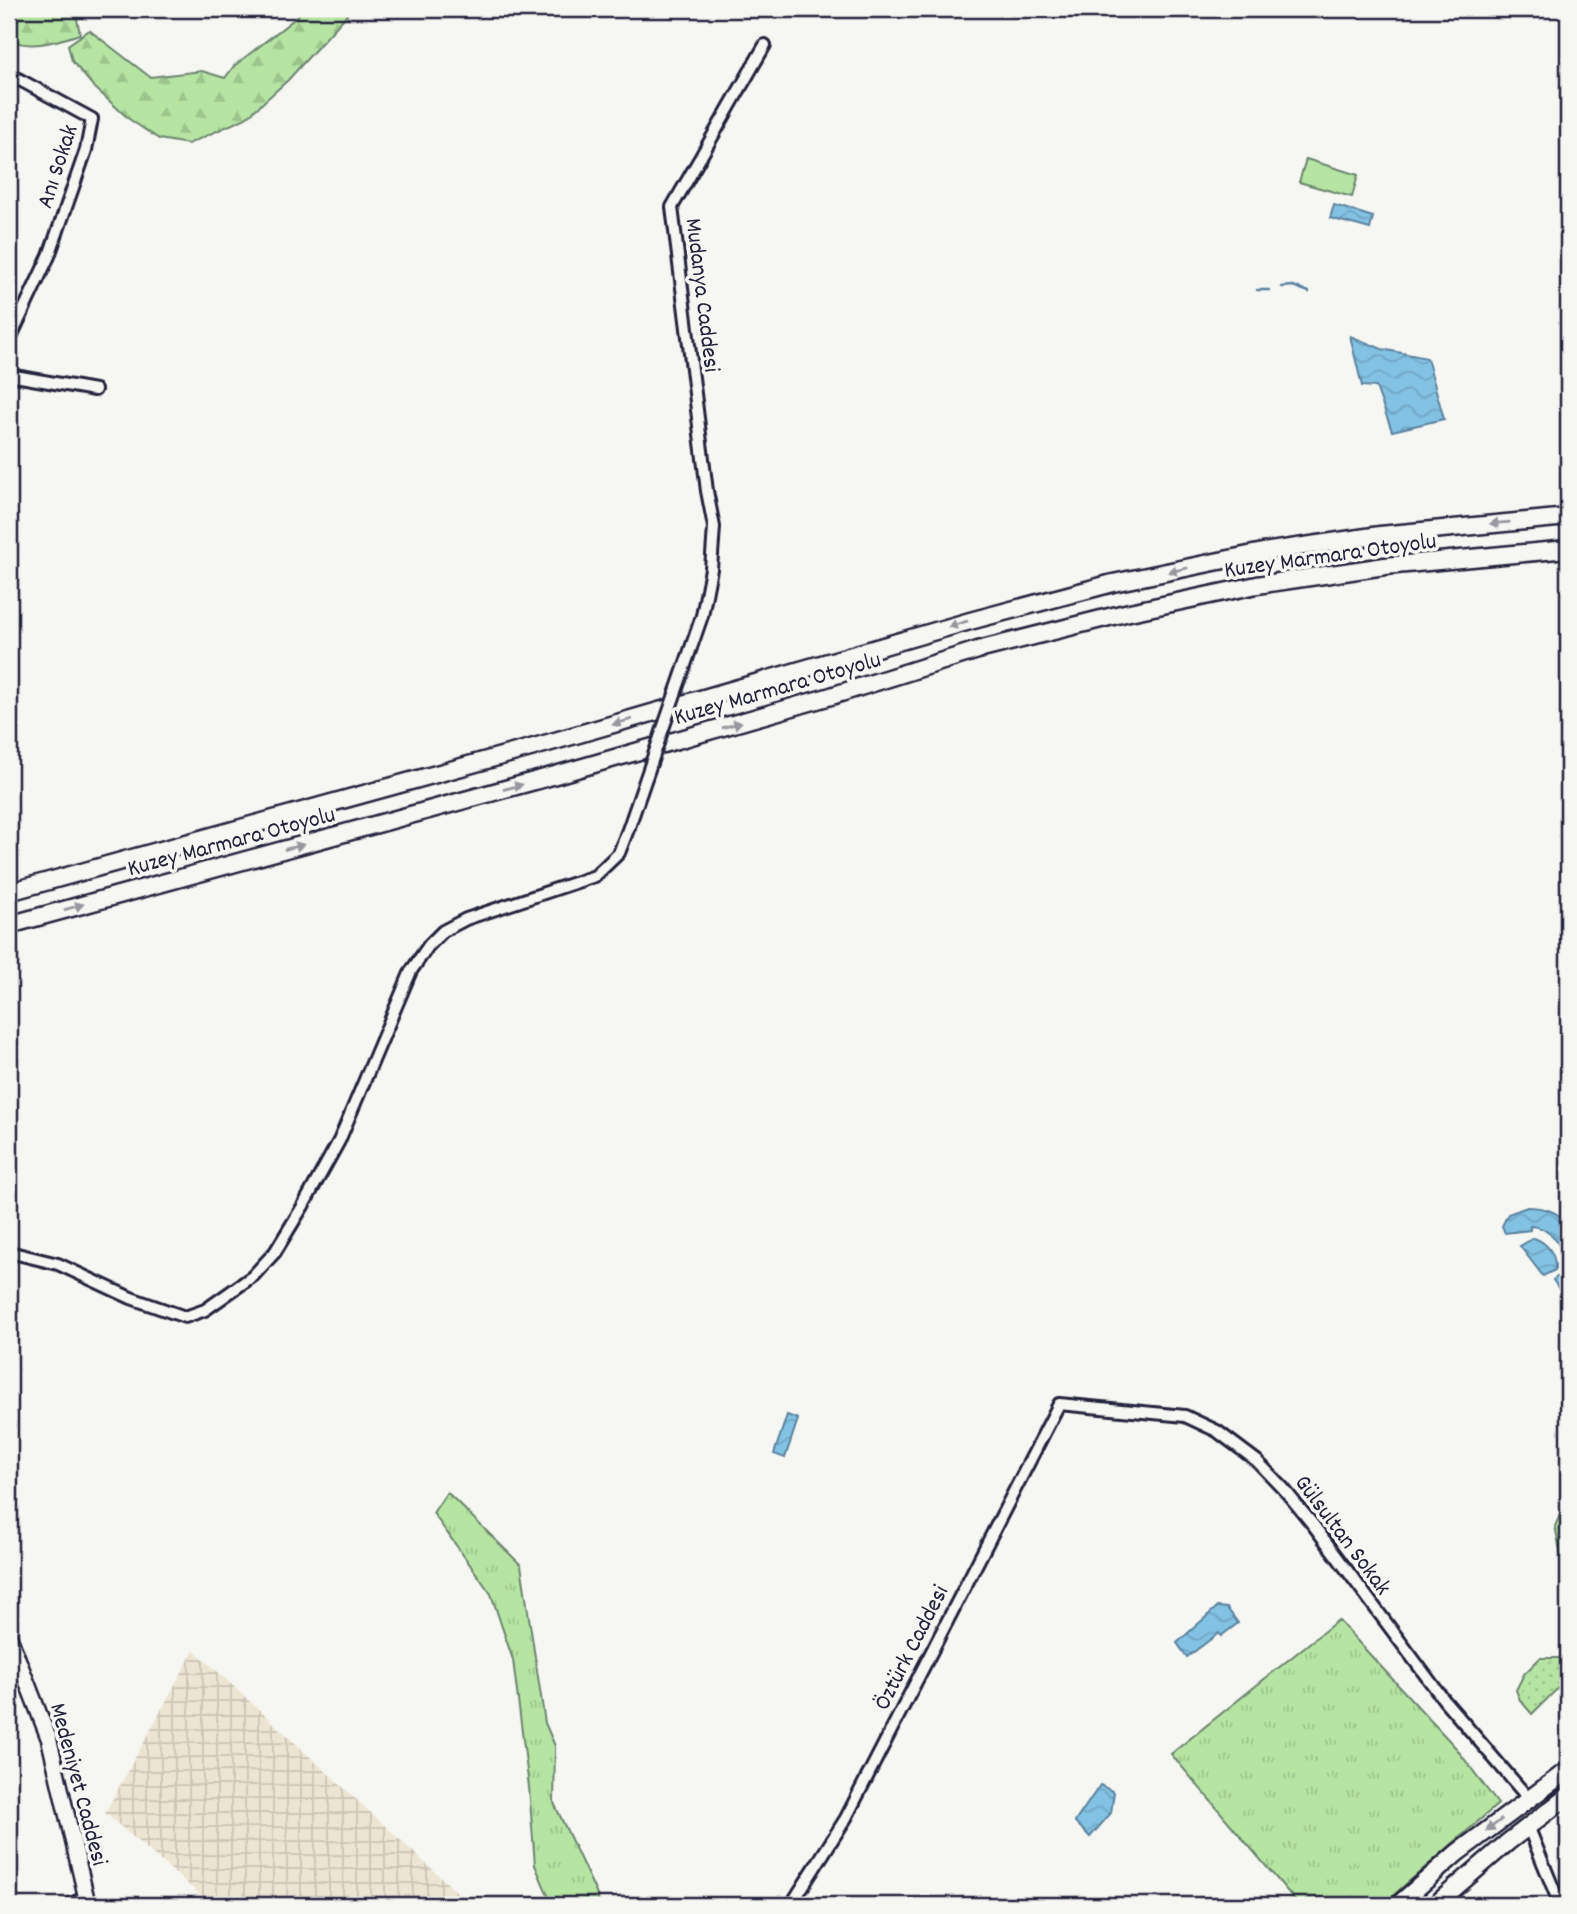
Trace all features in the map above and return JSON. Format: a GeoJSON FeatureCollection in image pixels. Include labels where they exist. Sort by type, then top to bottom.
{"type":"FeatureCollection","features":[{"type":"Feature","properties":{"kind":"highway","name":"Kuzey Marmara Otoyolu"},"geometry":{"type":"LineString","coordinates":[[9,892],[1113,583],[1263,552],[1380,534],[1568,517]]}},
{"type":"Feature","properties":{"kind":"highway","name":"Kuzey Marmara Otoyolu"},"geometry":{"type":"LineString","coordinates":[[9,925],[565,772],[831,696],[978,650],[1125,613],[1257,585],[1385,566],[1568,549]]}},
{"type":"Feature","properties":{"kind":"highway"},"geometry":{"type":"LineString","coordinates":[[1398,1905],[1457,1853],[1568,1770]]}},
{"type":"Feature","properties":{"kind":"highway"},"geometry":{"type":"LineString","coordinates":[[1435,1905],[1528,1826],[1568,1796]]}},
{"type":"Feature","properties":{"kind":"main road","name":"Medeniyet Caddesi"},"geometry":{"type":"LineString","coordinates":[[9,1636],[49,1739],[87,1901]]}},
{"type":"Feature","properties":{"kind":"street","name":"Mudanya Caddesi"},"geometry":{"type":"LineString","coordinates":[[9,1252],[58,1264],[131,1297],[185,1317],[205,1310],[253,1276],[275,1252],[296,1218],[339,1141],[411,971],[429,945],[443,931],[466,919],[595,876],[618,853],[702,616],[711,569],[714,527],[707,491],[671,207],[765,45]]}},
{"type":"Feature","properties":{"kind":"street","name":"Anı Sokak"},"geometry":{"type":"LineString","coordinates":[[9,74],[92,119],[86,150],[49,256],[9,341]]}},
{"type":"Feature","properties":{"kind":"street"},"geometry":{"type":"LineString","coordinates":[[9,375],[95,390]]}},
{"type":"Feature","properties":{"kind":"street","name":"Gülsultan Sokak"},"geometry":{"type":"LineString","coordinates":[[1059,1404],[1185,1416],[1217,1430],[1257,1461],[1314,1526],[1444,1700],[1529,1799]]}},
{"type":"Feature","properties":{"kind":"street","name":"Öztürk Caddesi"},"geometry":{"type":"LineString","coordinates":[[791,1905],[846,1818],[1059,1404]]}},
{"type":"Feature","properties":{"kind":"street"},"geometry":{"type":"LineString","coordinates":[[1528,1826],[1560,1905]]}},
{"type":"Feature","properties":{"kind":"street"},"geometry":{"type":"LineString","coordinates":[[69,1905],[87,1901]]}},
{"type":"Feature","properties":{"kind":"shaded area"},"geometry":{"type":"Polygon","coordinates":[[[194,1650],[471,1905],[212,1905],[105,1813],[194,1650]]]}},
{"type":"Feature","properties":{"kind":"green space"},"geometry":{"type":"Polygon","coordinates":[[[9,9],[75,9],[80,34],[44,44],[17,43],[9,39],[9,9]]]}},
{"type":"Feature","properties":{"kind":"green space"},"geometry":{"type":"Polygon","coordinates":[[[301,9],[352,9],[288,80],[246,118],[188,144],[159,139],[129,119],[93,86],[72,61],[68,45],[89,30],[150,77],[202,71],[225,78],[234,66],[298,16],[301,9]]]}},
{"type":"Feature","properties":{"kind":"green space"},"geometry":{"type":"Polygon","coordinates":[[[1306,159],[1358,175],[1352,197],[1299,182],[1306,159]]]}},
{"type":"Feature","properties":{"kind":"green space"},"geometry":{"type":"Polygon","coordinates":[[[447,1492],[521,1565],[545,1723],[555,1746],[554,1803],[598,1897],[599,1905],[552,1905],[535,1865],[529,1787],[513,1660],[491,1594],[433,1513],[447,1492]]]}},
{"type":"Feature","properties":{"kind":"green space"},"geometry":{"type":"Polygon","coordinates":[[[1568,1497],[1568,1589],[1555,1526],[1568,1497]]]}},
{"type":"Feature","properties":{"kind":"green space"},"geometry":{"type":"Polygon","coordinates":[[[1338,1620],[1456,1748],[1498,1804],[1382,1905],[1299,1905],[1171,1754],[1338,1620]]]}},
{"type":"Feature","properties":{"kind":"green space"},"geometry":{"type":"Polygon","coordinates":[[[1568,1652],[1568,1678],[1532,1714],[1520,1700],[1516,1690],[1524,1674],[1540,1658],[1559,1658],[1568,1652]]]}},
{"type":"Feature","properties":{"kind":"water"},"geometry":{"type":"Polygon","coordinates":[[[1334,205],[1373,217],[1370,229],[1330,218],[1334,205]]]}},
{"type":"Feature","properties":{"kind":"water"},"geometry":{"type":"Polygon","coordinates":[[[1350,336],[1382,349],[1427,358],[1444,419],[1392,431],[1376,387],[1362,386],[1350,336]]]}},
{"type":"Feature","properties":{"kind":"water"},"geometry":{"type":"Polygon","coordinates":[[[1527,1207],[1549,1210],[1568,1223],[1568,1303],[1553,1280],[1561,1274],[1561,1267],[1567,1266],[1555,1239],[1538,1227],[1530,1226],[1530,1230],[1505,1233],[1502,1226],[1508,1214],[1527,1207]]]}},
{"type":"Feature","properties":{"kind":"water"},"geometry":{"type":"Polygon","coordinates":[[[1534,1238],[1547,1246],[1554,1259],[1555,1270],[1543,1276],[1520,1246],[1534,1238]]]}},
{"type":"Feature","properties":{"kind":"water"},"geometry":{"type":"Polygon","coordinates":[[[787,1415],[798,1419],[785,1458],[774,1454],[787,1415]]]}},
{"type":"Feature","properties":{"kind":"water"},"geometry":{"type":"Polygon","coordinates":[[[1217,1607],[1227,1608],[1238,1623],[1221,1636],[1219,1633],[1187,1657],[1177,1643],[1217,1607]]]}},
{"type":"Feature","properties":{"kind":"water"},"geometry":{"type":"Polygon","coordinates":[[[1100,1785],[1114,1792],[1111,1813],[1090,1837],[1075,1822],[1100,1785]]]}},
{"type":"Feature","properties":{"kind":"waterway"},"geometry":{"type":"LineString","coordinates":[[1282,287],[1293,286],[1309,292]]}},
{"type":"Feature","properties":{"kind":"waterway"},"geometry":{"type":"LineString","coordinates":[[1257,290],[1269,290]]}}]}
